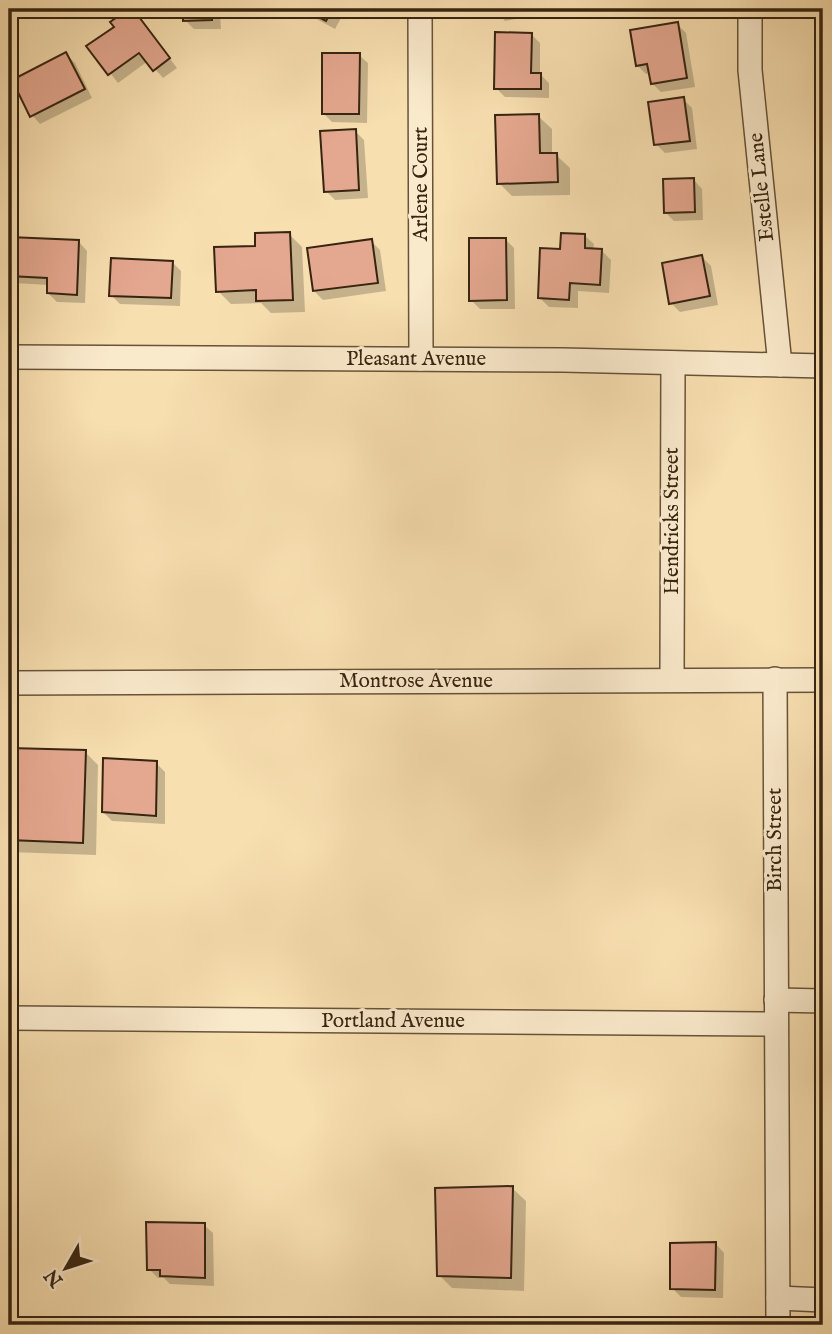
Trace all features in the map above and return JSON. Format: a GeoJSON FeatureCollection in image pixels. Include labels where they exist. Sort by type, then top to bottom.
{"type":"FeatureCollection","features":[{"type":"Feature","properties":{"kind":"street","name":"Arlene Court"},"geometry":{"type":"LineString","coordinates":[[420,9],[421,359]]}},
{"type":"Feature","properties":{"kind":"street","name":"Estelle Lane"},"geometry":{"type":"LineString","coordinates":[[750,9],[750,70],[780,365]]}},
{"type":"Feature","properties":{"kind":"street","name":"Pleasant Avenue"},"geometry":{"type":"LineString","coordinates":[[9,357],[421,359],[823,366]]}},
{"type":"Feature","properties":{"kind":"street","name":"Hendricks Street"},"geometry":{"type":"LineString","coordinates":[[672,679],[673,363]]}},
{"type":"Feature","properties":{"kind":"street","name":"Birch Street"},"geometry":{"type":"LineString","coordinates":[[775,679],[776,1024]]}},
{"type":"Feature","properties":{"kind":"street","name":"Montrose Avenue"},"geometry":{"type":"LineString","coordinates":[[9,683],[823,680]]}},
{"type":"Feature","properties":{"kind":"street"},"geometry":{"type":"LineString","coordinates":[[776,1000],[823,1001]]}},
{"type":"Feature","properties":{"kind":"street","name":"Portland Avenue"},"geometry":{"type":"LineString","coordinates":[[9,1018],[776,1024]]}},
{"type":"Feature","properties":{"kind":"street"},"geometry":{"type":"LineString","coordinates":[[776,1024],[778,1325]]}},
{"type":"Feature","properties":{"kind":"street"},"geometry":{"type":"LineString","coordinates":[[778,1298],[823,1300]]}},
{"type":"Feature","properties":{"kind":"building"},"geometry":{"type":"Polygon","coordinates":[[[133,9],[170,58],[153,71],[139,53],[108,75],[86,46],[114,27],[110,22],[133,9]]]}},
{"type":"Feature","properties":{"kind":"building"},"geometry":{"type":"Polygon","coordinates":[[[183,9],[212,9],[212,20],[183,21],[183,9]]]}},
{"type":"Feature","properties":{"kind":"building"},"geometry":{"type":"Polygon","coordinates":[[[303,9],[333,9],[326,21],[303,9]]]}},
{"type":"Feature","properties":{"kind":"building"},"geometry":{"type":"Polygon","coordinates":[[[678,22],[687,78],[651,84],[647,64],[636,66],[630,30],[678,22]]]}},
{"type":"Feature","properties":{"kind":"building"},"geometry":{"type":"Polygon","coordinates":[[[815,22],[823,22],[823,69],[816,69],[815,22]]]}},
{"type":"Feature","properties":{"kind":"building"},"geometry":{"type":"Polygon","coordinates":[[[495,32],[532,33],[531,73],[541,73],[541,89],[494,89],[495,32]]]}},
{"type":"Feature","properties":{"kind":"building"},"geometry":{"type":"Polygon","coordinates":[[[66,52],[85,89],[30,117],[12,80],[66,52]]]}},
{"type":"Feature","properties":{"kind":"building"},"geometry":{"type":"Polygon","coordinates":[[[322,53],[360,53],[359,114],[322,114],[322,53]]]}},
{"type":"Feature","properties":{"kind":"building"},"geometry":{"type":"Polygon","coordinates":[[[684,97],[690,141],[654,145],[648,102],[684,97]]]}},
{"type":"Feature","properties":{"kind":"building"},"geometry":{"type":"Polygon","coordinates":[[[539,114],[540,153],[557,153],[558,182],[497,184],[495,115],[539,114]]]}},
{"type":"Feature","properties":{"kind":"building"},"geometry":{"type":"Polygon","coordinates":[[[356,129],[359,190],[324,192],[320,131],[356,129]]]}},
{"type":"Feature","properties":{"kind":"building"},"geometry":{"type":"Polygon","coordinates":[[[694,178],[695,212],[664,213],[663,179],[694,178]]]}},
{"type":"Feature","properties":{"kind":"building"},"geometry":{"type":"Polygon","coordinates":[[[290,232],[293,300],[256,301],[256,290],[216,292],[214,247],[255,246],[255,233],[290,232]]]}},
{"type":"Feature","properties":{"kind":"building"},"geometry":{"type":"Polygon","coordinates":[[[561,233],[585,234],[585,248],[602,249],[600,285],[570,283],[569,300],[538,298],[540,248],[560,249],[561,233]]]}},
{"type":"Feature","properties":{"kind":"building"},"geometry":{"type":"Polygon","coordinates":[[[9,237],[79,240],[77,295],[47,293],[47,278],[9,276],[9,237]]]}},
{"type":"Feature","properties":{"kind":"building"},"geometry":{"type":"Polygon","coordinates":[[[469,238],[506,238],[507,300],[469,301],[469,238]]]}},
{"type":"Feature","properties":{"kind":"building"},"geometry":{"type":"Polygon","coordinates":[[[372,239],[378,283],[313,291],[307,248],[372,239]]]}},
{"type":"Feature","properties":{"kind":"building"},"geometry":{"type":"Polygon","coordinates":[[[702,255],[710,296],[669,304],[662,263],[702,255]]]}},
{"type":"Feature","properties":{"kind":"building"},"geometry":{"type":"Polygon","coordinates":[[[111,258],[173,261],[171,298],[109,296],[111,258]]]}},
{"type":"Feature","properties":{"kind":"building"},"geometry":{"type":"Polygon","coordinates":[[[9,748],[86,750],[83,843],[9,840],[9,748]]]}},
{"type":"Feature","properties":{"kind":"building"},"geometry":{"type":"Polygon","coordinates":[[[103,758],[157,761],[156,816],[102,812],[103,758]]]}},
{"type":"Feature","properties":{"kind":"building"},"geometry":{"type":"Polygon","coordinates":[[[513,1186],[511,1278],[437,1276],[435,1188],[513,1186]]]}},
{"type":"Feature","properties":{"kind":"building"},"geometry":{"type":"Polygon","coordinates":[[[146,1222],[205,1223],[205,1278],[160,1276],[160,1270],[147,1270],[146,1222]]]}},
{"type":"Feature","properties":{"kind":"building"},"geometry":{"type":"Polygon","coordinates":[[[716,1242],[715,1290],[670,1289],[670,1243],[716,1242]]]}}]}
